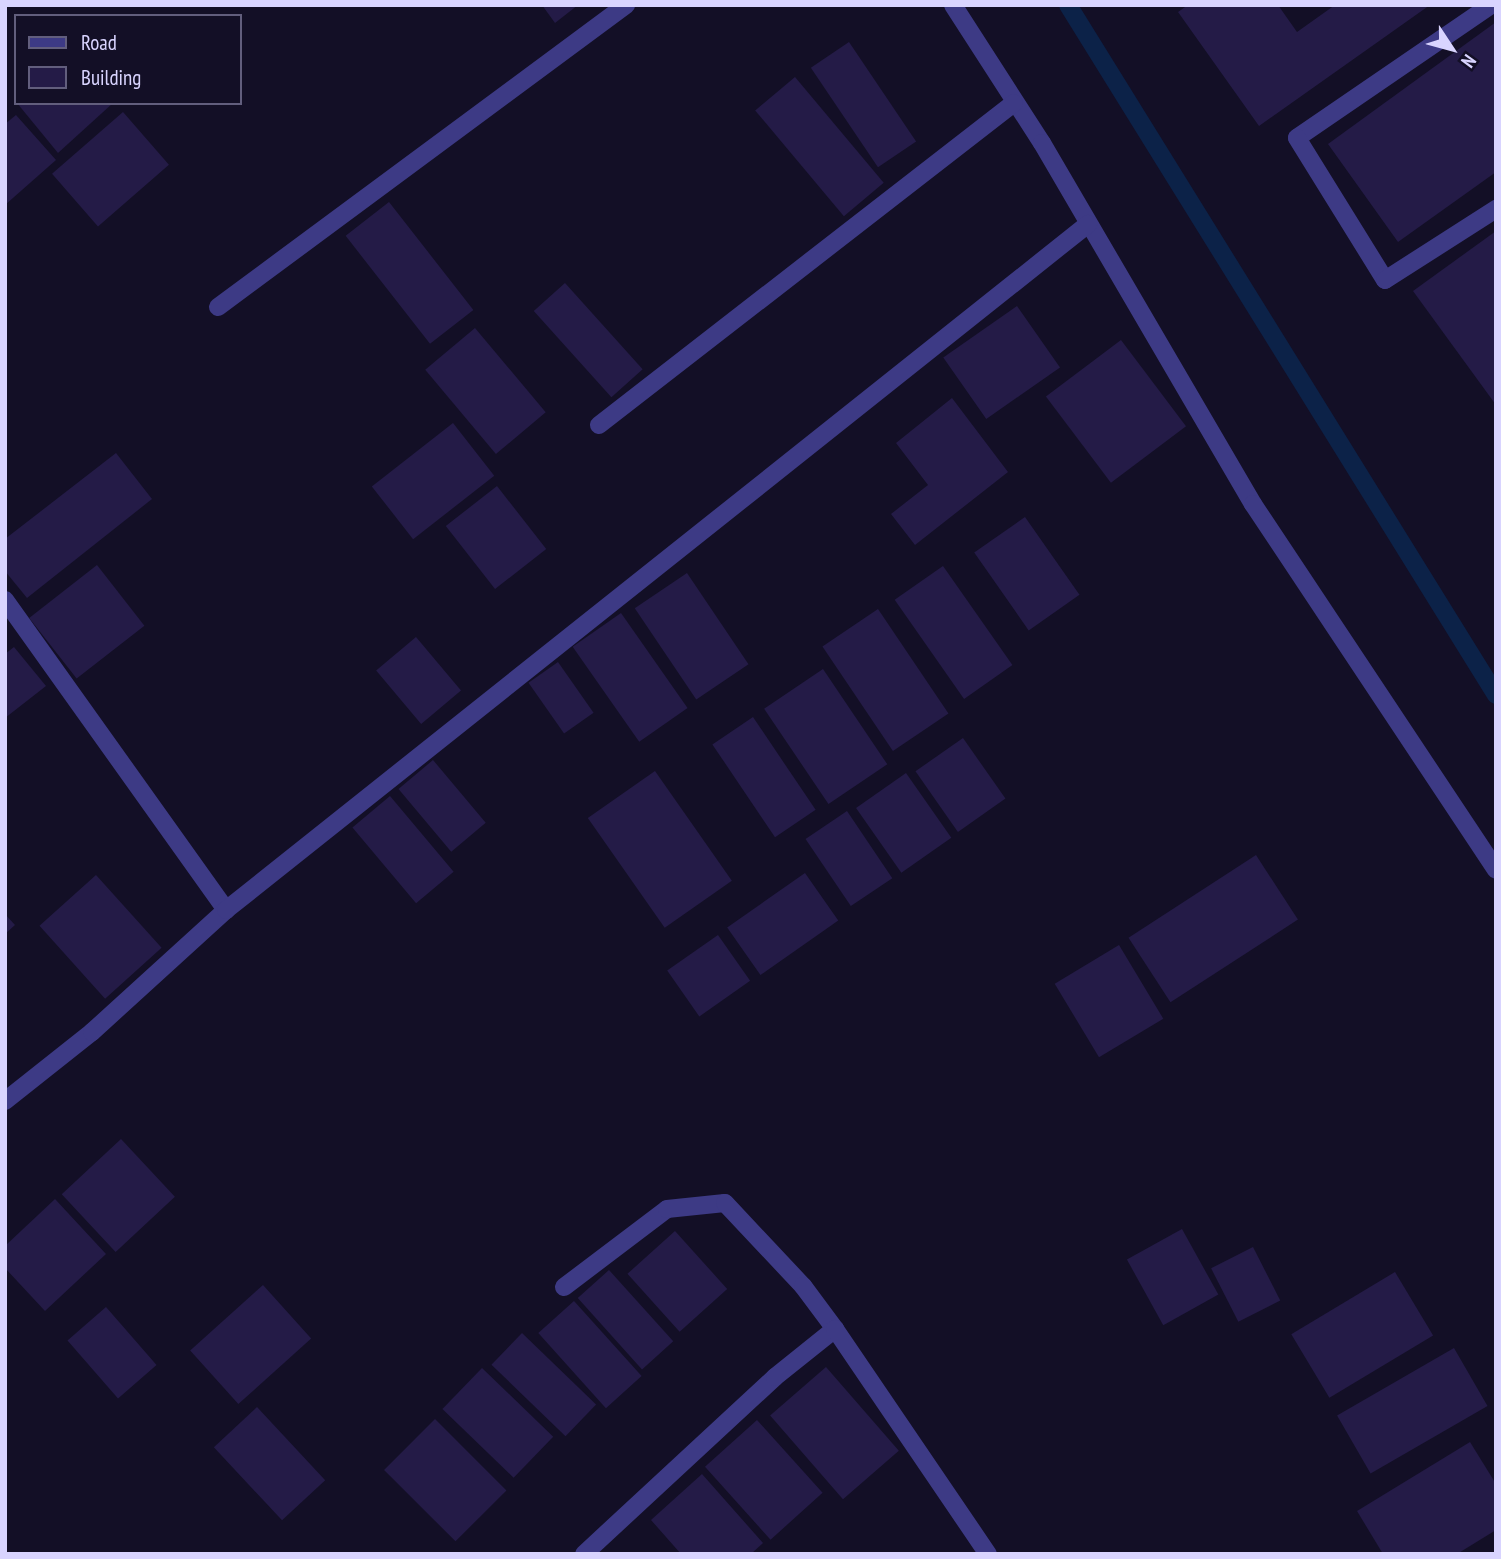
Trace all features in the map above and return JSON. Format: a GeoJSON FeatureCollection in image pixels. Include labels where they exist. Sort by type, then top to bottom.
{"type":"FeatureCollection","features":[{"type":"Feature","properties":{"kind":"street"},"geometry":{"type":"LineString","coordinates":[[218,307],[626,5]]}},
{"type":"Feature","properties":{"kind":"street"},"geometry":{"type":"LineString","coordinates":[[953,5],[1088,223],[1253,504],[1496,870]]}},
{"type":"Feature","properties":{"kind":"street"},"geometry":{"type":"LineString","coordinates":[[1490,5],[1297,138],[1385,280],[1496,209]]}},
{"type":"Feature","properties":{"kind":"street"},"geometry":{"type":"LineString","coordinates":[[598,425],[1014,103]]}},
{"type":"Feature","properties":{"kind":"street"},"geometry":{"type":"LineString","coordinates":[[5,1101],[92,1032],[226,910],[1088,223]]}},
{"type":"Feature","properties":{"kind":"street"},"geometry":{"type":"LineString","coordinates":[[5,600],[226,910]]}},
{"type":"Feature","properties":{"kind":"street"},"geometry":{"type":"LineString","coordinates":[[564,1287],[667,1209],[725,1203],[803,1286],[988,1554]]}},
{"type":"Feature","properties":{"kind":"street"},"geometry":{"type":"LineString","coordinates":[[584,1554],[775,1377],[835,1329]]}},
{"type":"Feature","properties":{"kind":"building"},"geometry":{"type":"Polygon","coordinates":[[[542,5],[578,5],[555,23],[542,5]]]}},
{"type":"Feature","properties":{"kind":"building"},"geometry":{"type":"Polygon","coordinates":[[[1188,5],[1278,5],[1297,32],[1335,5],[1430,5],[1259,126],[1178,12],[1188,5]]]}},
{"type":"Feature","properties":{"kind":"building"},"geometry":{"type":"Polygon","coordinates":[[[1496,22],[1496,172],[1398,242],[1328,144],[1496,22]]]}},
{"type":"Feature","properties":{"kind":"building"},"geometry":{"type":"Polygon","coordinates":[[[849,42],[916,141],[878,167],[811,68],[849,42]]]}},
{"type":"Feature","properties":{"kind":"building"},"geometry":{"type":"Polygon","coordinates":[[[795,77],[884,183],[844,216],[755,110],[795,77]]]}},
{"type":"Feature","properties":{"kind":"building"},"geometry":{"type":"Polygon","coordinates":[[[19,105],[111,105],[58,153],[19,105]]]}},
{"type":"Feature","properties":{"kind":"building"},"geometry":{"type":"Polygon","coordinates":[[[123,112],[169,165],[98,226],[52,174],[123,112]]]}},
{"type":"Feature","properties":{"kind":"building"},"geometry":{"type":"Polygon","coordinates":[[[16,115],[56,160],[5,205],[5,124],[16,115]]]}},
{"type":"Feature","properties":{"kind":"building"},"geometry":{"type":"Polygon","coordinates":[[[389,202],[473,310],[430,344],[346,236],[389,202]]]}},
{"type":"Feature","properties":{"kind":"building"},"geometry":{"type":"Polygon","coordinates":[[[1496,231],[1496,405],[1413,291],[1496,231]]]}},
{"type":"Feature","properties":{"kind":"building"},"geometry":{"type":"Polygon","coordinates":[[[565,283],[643,369],[611,397],[534,311],[565,283]]]}},
{"type":"Feature","properties":{"kind":"building"},"geometry":{"type":"Polygon","coordinates":[[[1017,306],[1060,367],[986,419],[943,358],[1017,306]]]}},
{"type":"Feature","properties":{"kind":"building"},"geometry":{"type":"Polygon","coordinates":[[[475,328],[546,412],[496,454],[425,370],[475,328]]]}},
{"type":"Feature","properties":{"kind":"building"},"geometry":{"type":"Polygon","coordinates":[[[1121,340],[1186,426],[1111,483],[1046,397],[1121,340]]]}},
{"type":"Feature","properties":{"kind":"building"},"geometry":{"type":"Polygon","coordinates":[[[952,398],[1008,472],[915,545],[891,514],[928,485],[896,443],[952,398]]]}},
{"type":"Feature","properties":{"kind":"building"},"geometry":{"type":"Polygon","coordinates":[[[453,423],[494,476],[413,539],[372,486],[453,423]]]}},
{"type":"Feature","properties":{"kind":"building"},"geometry":{"type":"Polygon","coordinates":[[[116,453],[152,499],[27,598],[5,571],[5,539],[116,453]]]}},
{"type":"Feature","properties":{"kind":"building"},"geometry":{"type":"Polygon","coordinates":[[[497,486],[546,549],[495,589],[446,526],[497,486]]]}},
{"type":"Feature","properties":{"kind":"building"},"geometry":{"type":"Polygon","coordinates":[[[1025,517],[1079,595],[1029,630],[974,553],[1025,517]]]}},
{"type":"Feature","properties":{"kind":"building"},"geometry":{"type":"Polygon","coordinates":[[[97,565],[144,626],[77,679],[29,618],[97,565]]]}},
{"type":"Feature","properties":{"kind":"building"},"geometry":{"type":"Polygon","coordinates":[[[943,566],[1012,665],[964,699],[895,600],[943,566]]]}},
{"type":"Feature","properties":{"kind":"building"},"geometry":{"type":"Polygon","coordinates":[[[687,573],[749,664],[696,699],[635,608],[687,573]]]}},
{"type":"Feature","properties":{"kind":"building"},"geometry":{"type":"Polygon","coordinates":[[[878,609],[948,713],[893,751],[822,646],[878,609]]]}},
{"type":"Feature","properties":{"kind":"building"},"geometry":{"type":"Polygon","coordinates":[[[621,613],[688,708],[639,742],[573,647],[621,613]]]}},
{"type":"Feature","properties":{"kind":"building"},"geometry":{"type":"Polygon","coordinates":[[[416,637],[461,691],[421,724],[376,670],[416,637]]]}},
{"type":"Feature","properties":{"kind":"building"},"geometry":{"type":"Polygon","coordinates":[[[14,647],[46,686],[5,718],[5,654],[14,647]]]}},
{"type":"Feature","properties":{"kind":"building"},"geometry":{"type":"Polygon","coordinates":[[[558,662],[594,713],[564,733],[529,683],[558,662]]]}},
{"type":"Feature","properties":{"kind":"building"},"geometry":{"type":"Polygon","coordinates":[[[823,669],[887,764],[828,804],[764,709],[823,669]]]}},
{"type":"Feature","properties":{"kind":"building"},"geometry":{"type":"Polygon","coordinates":[[[753,717],[816,810],[775,837],[712,744],[753,717]]]}},
{"type":"Feature","properties":{"kind":"building"},"geometry":{"type":"Polygon","coordinates":[[[963,738],[1005,799],[958,832],[915,771],[963,738]]]}},
{"type":"Feature","properties":{"kind":"building"},"geometry":{"type":"Polygon","coordinates":[[[433,760],[486,823],[451,852],[399,789],[433,760]]]}},
{"type":"Feature","properties":{"kind":"building"},"geometry":{"type":"Polygon","coordinates":[[[655,771],[732,881],[665,928],[588,818],[655,771]]]}},
{"type":"Feature","properties":{"kind":"building"},"geometry":{"type":"Polygon","coordinates":[[[906,773],[951,838],[901,873],[856,808],[906,773]]]}},
{"type":"Feature","properties":{"kind":"building"},"geometry":{"type":"Polygon","coordinates":[[[390,796],[454,872],[416,903],[352,827],[390,796]]]}},
{"type":"Feature","properties":{"kind":"building"},"geometry":{"type":"Polygon","coordinates":[[[847,811],[892,878],[851,906],[806,839],[847,811]]]}},
{"type":"Feature","properties":{"kind":"building"},"geometry":{"type":"Polygon","coordinates":[[[1256,855],[1298,920],[1170,1002],[1129,938],[1256,855]]]}},
{"type":"Feature","properties":{"kind":"building"},"geometry":{"type":"Polygon","coordinates":[[[805,873],[838,921],[760,975],[727,927],[805,873]]]}},
{"type":"Feature","properties":{"kind":"building"},"geometry":{"type":"Polygon","coordinates":[[[96,875],[162,948],[105,999],[40,926],[96,875]]]}},
{"type":"Feature","properties":{"kind":"building"},"geometry":{"type":"Polygon","coordinates":[[[5,914],[15,925],[5,934],[5,914]]]}},
{"type":"Feature","properties":{"kind":"building"},"geometry":{"type":"Polygon","coordinates":[[[718,935],[750,981],[699,1016],[667,971],[718,935]]]}},
{"type":"Feature","properties":{"kind":"building"},"geometry":{"type":"Polygon","coordinates":[[[1119,945],[1163,1019],[1099,1057],[1055,984],[1119,945]]]}},
{"type":"Feature","properties":{"kind":"building"},"geometry":{"type":"Polygon","coordinates":[[[121,1139],[175,1197],[116,1252],[62,1194],[121,1139]]]}},
{"type":"Feature","properties":{"kind":"building"},"geometry":{"type":"Polygon","coordinates":[[[55,1199],[106,1254],[45,1311],[5,1268],[5,1246],[55,1199]]]}},
{"type":"Feature","properties":{"kind":"building"},"geometry":{"type":"Polygon","coordinates":[[[1182,1229],[1218,1295],[1163,1325],[1127,1260],[1182,1229]]]}},
{"type":"Feature","properties":{"kind":"building"},"geometry":{"type":"Polygon","coordinates":[[[675,1231],[727,1289],[680,1332],[627,1274],[675,1231]]]}},
{"type":"Feature","properties":{"kind":"building"},"geometry":{"type":"Polygon","coordinates":[[[1253,1247],[1280,1300],[1238,1322],[1211,1268],[1253,1247]]]}},
{"type":"Feature","properties":{"kind":"building"},"geometry":{"type":"Polygon","coordinates":[[[609,1270],[673,1341],[642,1369],[578,1298],[609,1270]]]}},
{"type":"Feature","properties":{"kind":"building"},"geometry":{"type":"Polygon","coordinates":[[[1395,1272],[1433,1335],[1329,1398],[1291,1334],[1395,1272]]]}},
{"type":"Feature","properties":{"kind":"building"},"geometry":{"type":"Polygon","coordinates":[[[263,1285],[311,1339],[238,1404],[190,1351],[263,1285]]]}},
{"type":"Feature","properties":{"kind":"building"},"geometry":{"type":"Polygon","coordinates":[[[574,1301],[642,1376],[606,1408],[538,1333],[574,1301]]]}},
{"type":"Feature","properties":{"kind":"building"},"geometry":{"type":"Polygon","coordinates":[[[106,1307],[157,1365],[118,1399],[68,1340],[106,1307]]]}},
{"type":"Feature","properties":{"kind":"building"},"geometry":{"type":"Polygon","coordinates":[[[522,1333],[596,1405],[566,1436],[491,1365],[522,1333]]]}},
{"type":"Feature","properties":{"kind":"building"},"geometry":{"type":"Polygon","coordinates":[[[1454,1348],[1488,1406],[1371,1474],[1337,1416],[1454,1348]]]}},
{"type":"Feature","properties":{"kind":"building"},"geometry":{"type":"Polygon","coordinates":[[[826,1367],[899,1451],[843,1499],[770,1416],[826,1367]]]}},
{"type":"Feature","properties":{"kind":"building"},"geometry":{"type":"Polygon","coordinates":[[[482,1368],[553,1437],[514,1478],[442,1409],[482,1368]]]}},
{"type":"Feature","properties":{"kind":"building"},"geometry":{"type":"Polygon","coordinates":[[[257,1407],[325,1480],[282,1520],[214,1447],[257,1407]]]}},
{"type":"Feature","properties":{"kind":"building"},"geometry":{"type":"Polygon","coordinates":[[[435,1419],[506,1490],[456,1541],[384,1470],[435,1419]]]}},
{"type":"Feature","properties":{"kind":"building"},"geometry":{"type":"Polygon","coordinates":[[[757,1420],[823,1493],[771,1540],[705,1467],[757,1420]]]}},
{"type":"Feature","properties":{"kind":"building"},"geometry":{"type":"Polygon","coordinates":[[[1470,1442],[1496,1484],[1496,1530],[1457,1554],[1383,1554],[1357,1511],[1470,1442]]]}},
{"type":"Feature","properties":{"kind":"building"},"geometry":{"type":"Polygon","coordinates":[[[702,1474],[763,1543],[751,1554],[681,1554],[651,1520],[702,1474]]]}},
{"type":"Feature","properties":{"kind":"waterway"},"geometry":{"type":"LineString","coordinates":[[1068,5],[1496,695]]}}]}
